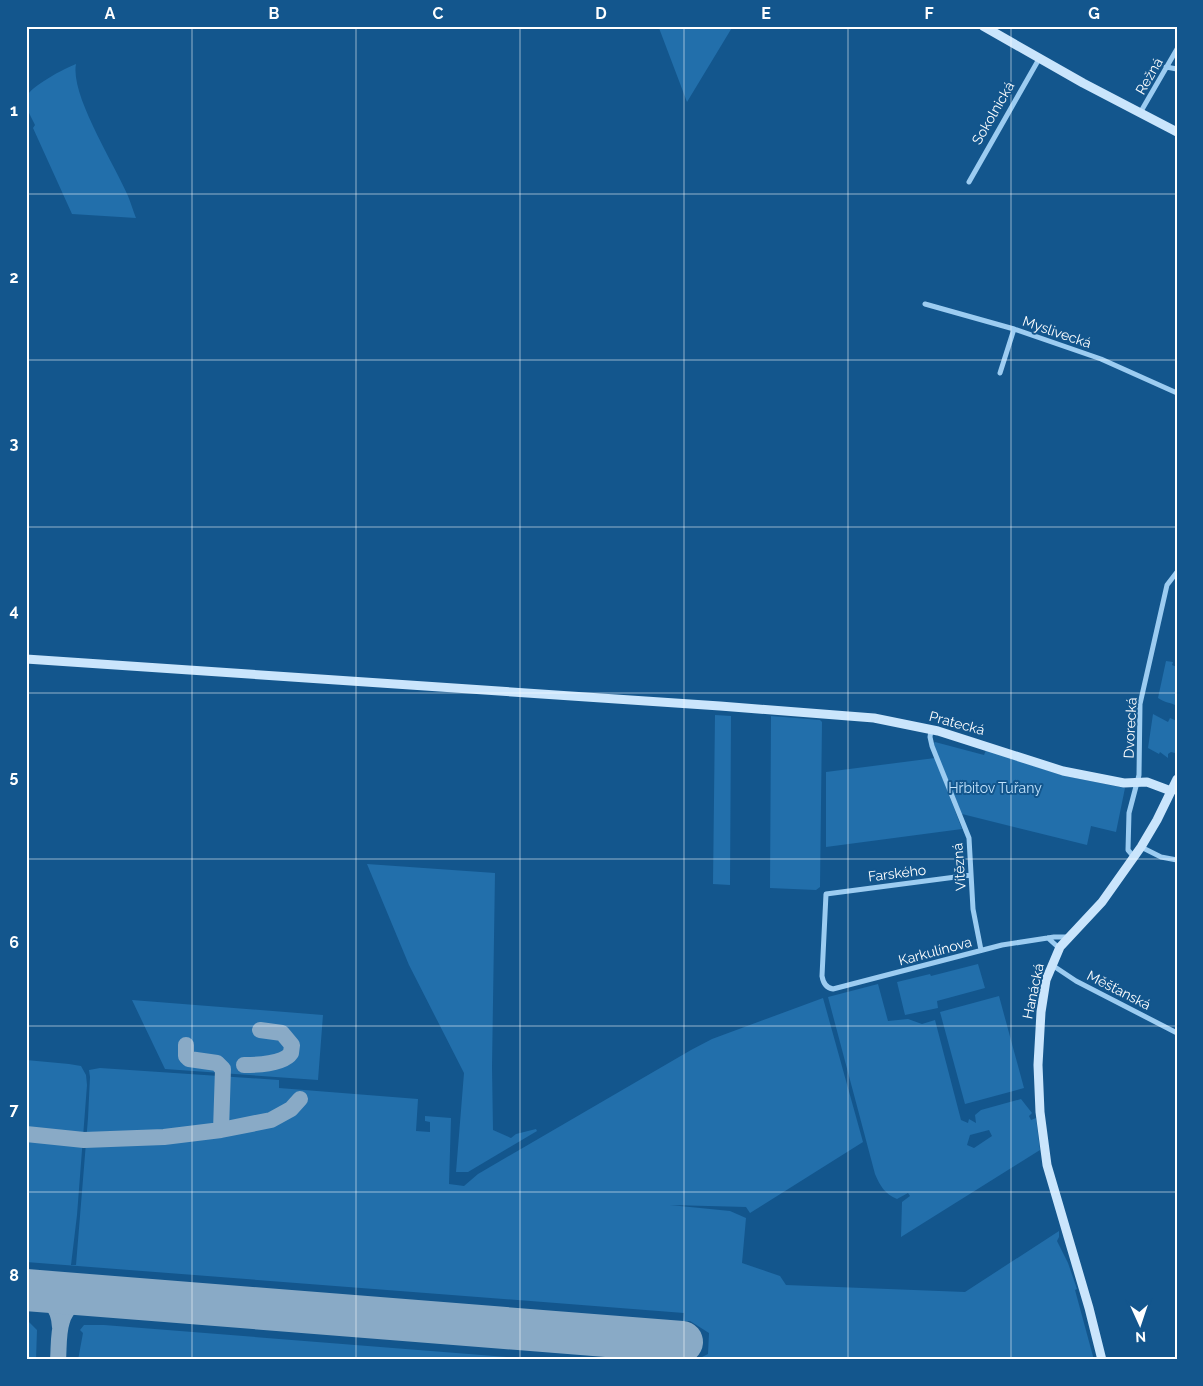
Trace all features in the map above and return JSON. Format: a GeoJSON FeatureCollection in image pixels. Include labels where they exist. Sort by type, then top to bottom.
{"type":"FeatureCollection","features":[{"type":"Feature","properties":{"kind":"main road"},"geometry":{"type":"LineString","coordinates":[[983,26],[1062,72],[1177,132]]}},
{"type":"Feature","properties":{"kind":"main road","name":"Pratecká"},"geometry":{"type":"LineString","coordinates":[[26,659],[864,717],[931,730],[991,747],[1063,771],[1124,783],[1147,782],[1174,790]]}},
{"type":"Feature","properties":{"kind":"main road","name":"Hanácká"},"geometry":{"type":"LineString","coordinates":[[1102,1360],[1090,1308],[1053,1187],[1044,1144],[1040,1112],[1038,1065],[1041,1012],[1046,980],[1059,948],[1102,902],[1134,857],[1174,790],[1177,780]]}},
{"type":"Feature","properties":{"kind":"street","name":"Režná"},"geometry":{"type":"LineString","coordinates":[[1140,113],[1177,50]]}},
{"type":"Feature","properties":{"kind":"street","name":"Sokolnická"},"geometry":{"type":"LineString","coordinates":[[969,182],[1039,59]]}},
{"type":"Feature","properties":{"kind":"street"},"geometry":{"type":"LineString","coordinates":[[1166,67],[1177,69]]}},
{"type":"Feature","properties":{"kind":"street","name":"Myslivecká"},"geometry":{"type":"LineString","coordinates":[[925,304],[1014,329],[1101,359],[1177,393]]}},
{"type":"Feature","properties":{"kind":"street"},"geometry":{"type":"LineString","coordinates":[[1000,373],[1014,329]]}},
{"type":"Feature","properties":{"kind":"street","name":"Dvorecká"},"geometry":{"type":"LineString","coordinates":[[1134,857],[1128,850],[1128,821],[1131,802],[1140,772],[1140,704],[1167,585],[1177,572]]}},
{"type":"Feature","properties":{"kind":"street","name":"Vítězná"},"geometry":{"type":"LineString","coordinates":[[931,730],[932,746],[969,838],[973,910],[981,950]]}},
{"type":"Feature","properties":{"kind":"street"},"geometry":{"type":"LineString","coordinates":[[1141,847],[1156,855],[1177,860]]}},
{"type":"Feature","properties":{"kind":"street","name":"Farského"},"geometry":{"type":"LineString","coordinates":[[828,987],[822,977],[826,894],[971,875]]}},
{"type":"Feature","properties":{"kind":"street","name":"Karkulínova"},"geometry":{"type":"LineString","coordinates":[[828,987],[833,988],[981,950],[1024,941],[1068,937]]}},
{"type":"Feature","properties":{"kind":"street"},"geometry":{"type":"LineString","coordinates":[[1048,938],[1059,948]]}},
{"type":"Feature","properties":{"kind":"street","name":"Měšťanská"},"geometry":{"type":"LineString","coordinates":[[1052,964],[1076,980],[1177,1033]]}},
{"type":"Feature","properties":{"kind":"green space"},"geometry":{"type":"Polygon","coordinates":[[[660,26],[733,26],[687,102],[659,28],[660,26]]]}},
{"type":"Feature","properties":{"kind":"green space"},"geometry":{"type":"Polygon","coordinates":[[[76,64],[76,77],[86,111],[122,183],[136,218],[72,214],[33,128],[35,125],[27,108],[26,98],[48,78],[76,64]]]}},
{"type":"Feature","properties":{"kind":"green space"},"geometry":{"type":"Polygon","coordinates":[[[1166,661],[1173,662],[1172,665],[1177,667],[1177,706],[1158,698],[1166,661]]]}},
{"type":"Feature","properties":{"kind":"green space"},"geometry":{"type":"Polygon","coordinates":[[[1153,714],[1168,722],[1170,718],[1177,721],[1177,754],[1175,757],[1175,753],[1171,752],[1168,754],[1168,758],[1160,752],[1159,754],[1148,748],[1153,714]]]}},
{"type":"Feature","properties":{"kind":"green space"},"geometry":{"type":"Polygon","coordinates":[[[715,715],[731,716],[730,885],[713,884],[715,715]]]}},
{"type":"Feature","properties":{"kind":"green space"},"geometry":{"type":"Polygon","coordinates":[[[771,716],[820,720],[822,722],[820,887],[816,890],[770,888],[771,716]]]}},
{"type":"Feature","properties":{"kind":"green space","name":"Hřbitov Tuřany"},"geometry":{"type":"Polygon","coordinates":[[[935,742],[984,755],[986,750],[1061,775],[1125,788],[1116,832],[1091,826],[1087,845],[962,814],[933,744],[935,742]]]}},
{"type":"Feature","properties":{"kind":"green space"},"geometry":{"type":"Polygon","coordinates":[[[935,758],[962,829],[826,847],[826,772],[935,758]]]}},
{"type":"Feature","properties":{"kind":"green space"},"geometry":{"type":"Polygon","coordinates":[[[367,864],[495,873],[493,1130],[511,1138],[516,1134],[536,1129],[537,1131],[468,1172],[456,1172],[464,1073],[409,965],[367,864]]]}},
{"type":"Feature","properties":{"kind":"green space"},"geometry":{"type":"Polygon","coordinates":[[[978,964],[985,988],[937,1001],[938,1008],[905,1015],[897,982],[930,974],[931,976],[978,964]]]}},
{"type":"Feature","properties":{"kind":"green space"},"geometry":{"type":"Polygon","coordinates":[[[878,984],[888,1021],[908,1019],[922,1024],[935,1020],[961,1120],[968,1123],[969,1119],[976,1123],[975,1115],[981,1110],[1021,1099],[1032,1113],[1029,1116],[1031,1120],[1036,1118],[1040,1150],[901,1237],[902,1202],[910,1196],[908,1193],[897,1199],[889,1195],[883,1189],[875,1174],[828,997],[878,984]],[[989,1130],[970,1135],[967,1145],[974,1148],[992,1136],[989,1130]]]}},
{"type":"Feature","properties":{"kind":"green space"},"geometry":{"type":"Polygon","coordinates":[[[999,996],[1024,1088],[965,1104],[940,1012],[999,996]]]}},
{"type":"Feature","properties":{"kind":"green space"},"geometry":{"type":"Polygon","coordinates":[[[823,998],[863,1142],[750,1213],[746,1207],[670,1205],[730,1211],[746,1218],[742,1263],[780,1276],[786,1285],[965,1292],[1059,1231],[1057,1241],[1068,1263],[1077,1289],[1075,1290],[1094,1360],[696,1360],[708,1354],[709,1333],[690,1321],[683,1321],[684,1313],[26,1262],[26,1060],[81,1066],[86,1075],[87,1085],[77,1215],[71,1265],[76,1265],[88,1118],[89,1070],[100,1068],[279,1080],[279,1088],[418,1099],[416,1131],[430,1132],[430,1122],[425,1121],[425,1116],[451,1118],[449,1184],[464,1186],[478,1174],[712,1039],[823,998]]]}},
{"type":"Feature","properties":{"kind":"green space"},"geometry":{"type":"Polygon","coordinates":[[[132,1000],[323,1015],[318,1080],[165,1069],[132,1000]]]}},
{"type":"Feature","properties":{"kind":"green space"},"geometry":{"type":"Polygon","coordinates":[[[26,1319],[37,1330],[36,1360],[26,1360],[26,1319]]]}},
{"type":"Feature","properties":{"kind":"green space"},"geometry":{"type":"Polygon","coordinates":[[[84,1325],[104,1325],[544,1360],[78,1360],[83,1333],[80,1330],[84,1325]]]}},
{"type":"Feature","properties":{"kind":"taxiway"},"geometry":{"type":"LineString","coordinates":[[244,1065],[276,1062],[291,1053],[292,1045],[282,1033],[260,1030]]}},
{"type":"Feature","properties":{"kind":"taxiway"},"geometry":{"type":"LineString","coordinates":[[186,1045],[186,1056],[189,1059],[217,1063],[223,1069],[221,1130]]}},
{"type":"Feature","properties":{"kind":"taxiway"},"geometry":{"type":"LineString","coordinates":[[26,1134],[84,1140],[164,1137],[221,1130],[271,1120],[291,1109],[300,1099]]}},
{"type":"Feature","properties":{"kind":"taxiway"},"geometry":{"type":"LineString","coordinates":[[26,1292],[40,1295],[51,1302],[57,1313],[60,1327]]}},
{"type":"Feature","properties":{"kind":"taxiway"},"geometry":{"type":"LineString","coordinates":[[58,1360],[59,1335],[62,1321],[67,1310],[76,1303],[86,1298],[98,1297],[145,1300]]}},
{"type":"Feature","properties":{"kind":"taxiway"},"geometry":{"type":"LineString","coordinates":[[584,1335],[643,1341],[658,1351],[664,1360]]}},
{"type":"Feature","properties":{"kind":"runway"},"geometry":{"type":"LineString","coordinates":[[26,1290],[682,1342]]}}]}
